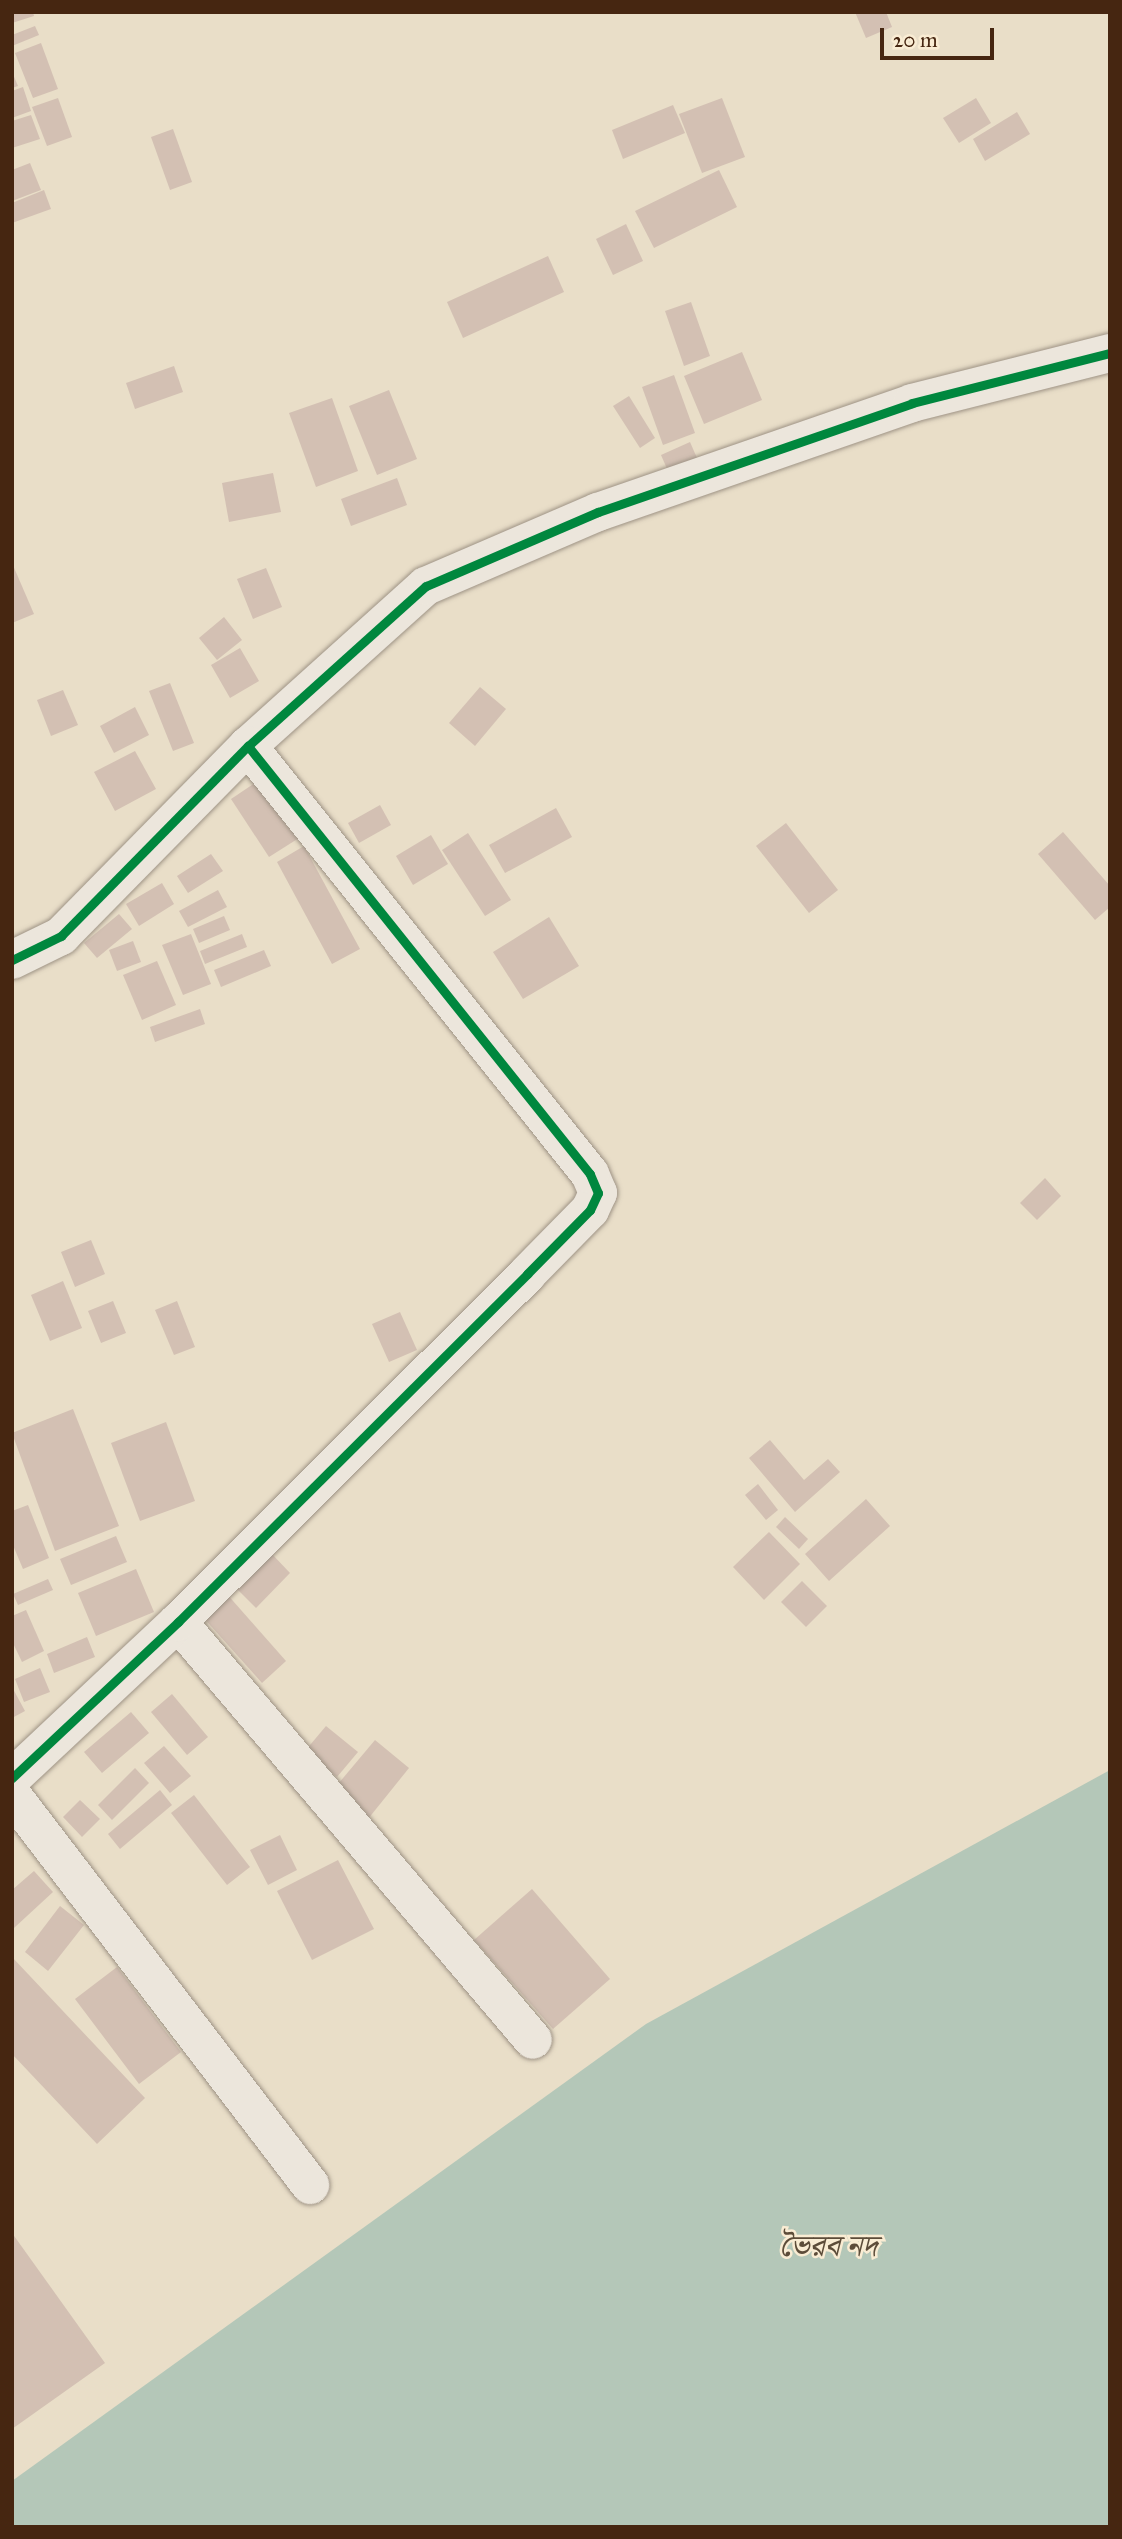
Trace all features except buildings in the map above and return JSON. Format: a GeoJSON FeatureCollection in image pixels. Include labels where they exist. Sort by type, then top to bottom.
{"type":"FeatureCollection","features":[{"type":"Feature","properties":{"kind":"street"},"geometry":{"type":"LineString","coordinates":[[12,960],[61,936],[248,746],[426,586],[598,512],[912,403],[1110,353]]}},
{"type":"Feature","properties":{"kind":"street"},"geometry":{"type":"LineString","coordinates":[[12,1778],[178,1622],[590,1210],[598,1193],[590,1174],[248,746]]}},
{"type":"Feature","properties":{"kind":"street"},"geometry":{"type":"LineString","coordinates":[[178,1622],[533,2040]]}},
{"type":"Feature","properties":{"kind":"street"},"geometry":{"type":"LineString","coordinates":[[12,1795],[310,2185]]}},
{"type":"Feature","properties":{"kind":"water","name":"ভৈরব নদ"},"geometry":{"type":"Polygon","coordinates":[[[1110,1770],[1110,2527],[12,2527],[12,2481],[646,2024],[1110,1770]]]}},
{"type":"Feature","properties":{"kind":"cycle path"},"geometry":{"type":"LineString","coordinates":[[12,960],[61,936],[248,746],[426,586],[598,512],[912,403],[1110,353]]}},
{"type":"Feature","properties":{"kind":"cycle path"},"geometry":{"type":"LineString","coordinates":[[12,1778],[178,1622],[527,1274],[590,1210],[598,1193],[590,1174],[248,746]]}}]}
